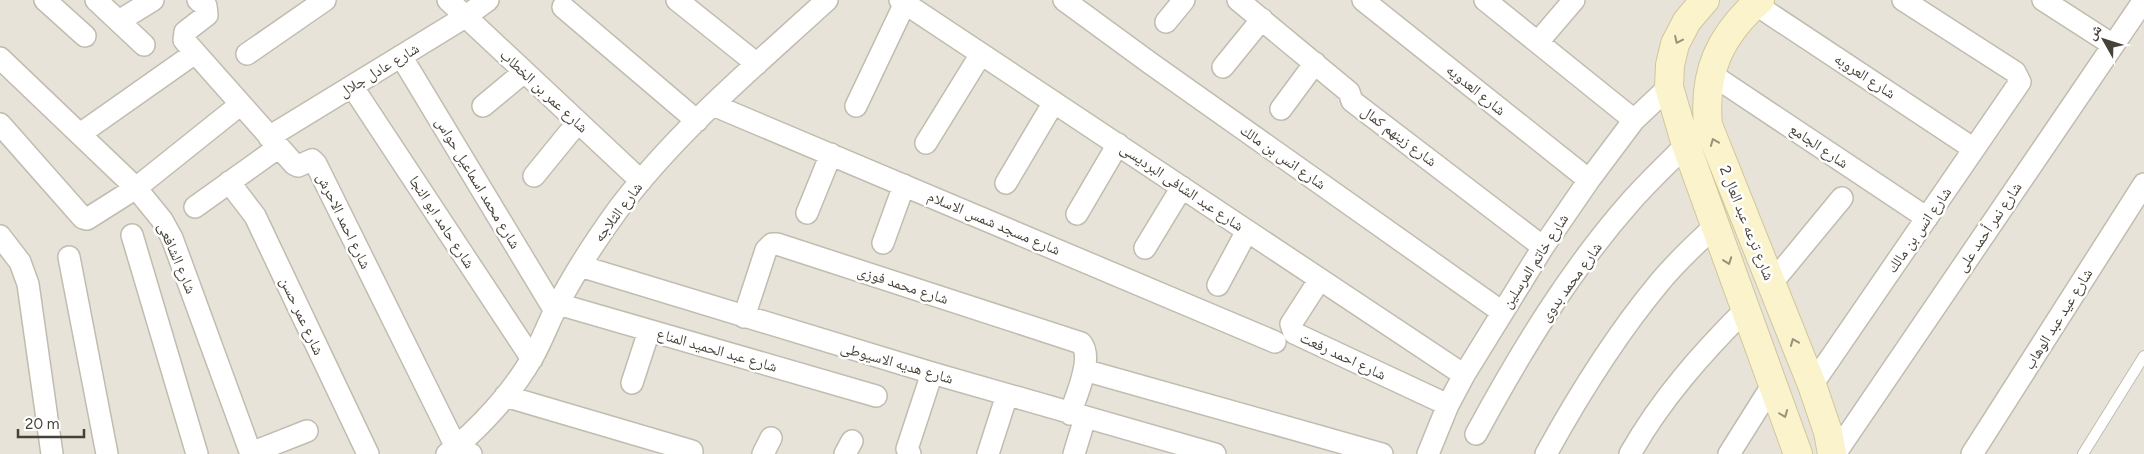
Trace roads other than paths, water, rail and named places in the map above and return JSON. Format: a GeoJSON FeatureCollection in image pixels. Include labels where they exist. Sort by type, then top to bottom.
{"type":"FeatureCollection","features":[{"type":"Feature","properties":{"kind":"street"},"geometry":{"type":"LineString","coordinates":[[45,0],[85,36]]}},
{"type":"Feature","properties":{"kind":"street"},"geometry":{"type":"LineString","coordinates":[[96,0],[144,45]]}},
{"type":"Feature","properties":{"kind":"street"},"geometry":{"type":"LineString","coordinates":[[119,22],[152,0]]}},
{"type":"Feature","properties":{"kind":"street","name":"شارع احمد الاحرش"},"geometry":{"type":"LineString","coordinates":[[198,0],[206,6],[207,15],[184,32],[182,38],[296,166],[312,160],[316,164],[458,452]]}},
{"type":"Feature","properties":{"kind":"street"},"geometry":{"type":"LineString","coordinates":[[247,54],[325,0]]}},
{"type":"Feature","properties":{"kind":"street","name":"شارع عمر بن الخطاب"},"geometry":{"type":"LineString","coordinates":[[448,0],[641,181]]}},
{"type":"Feature","properties":{"kind":"street","name":"شارع عادل جلال"},"geometry":{"type":"LineString","coordinates":[[195,207],[229,182],[274,142],[352,86],[465,17],[488,0]]}},
{"type":"Feature","properties":{"kind":"street"},"geometry":{"type":"LineString","coordinates":[[677,0],[757,64]]}},
{"type":"Feature","properties":{"kind":"street","name":"شارع الثلاجه"},"geometry":{"type":"LineString","coordinates":[[458,452],[505,396],[532,359],[557,307],[580,266],[641,181],[713,105],[827,0]]}},
{"type":"Feature","properties":{"kind":"street","name":"شارع انس بن مالك"},"geometry":{"type":"LineString","coordinates":[[1064,0],[1150,64],[1502,312]]}},
{"type":"Feature","properties":{"kind":"street"},"geometry":{"type":"LineString","coordinates":[[1166,22],[1184,0]]}},
{"type":"Feature","properties":{"kind":"street","name":"شارع زينهم كمال"},"geometry":{"type":"LineString","coordinates":[[1238,0],[1349,92],[1352,101],[1543,247]]}},
{"type":"Feature","properties":{"kind":"street","name":"شارع العدويه"},"geometry":{"type":"LineString","coordinates":[[1363,0],[1589,180]]}},
{"type":"Feature","properties":{"kind":"street"},"geometry":{"type":"LineString","coordinates":[[1485,0],[1634,120]]}},
{"type":"Feature","properties":{"kind":"street"},"geometry":{"type":"LineString","coordinates":[[1538,42],[1574,0]]}},
{"type":"Feature","properties":{"kind":"street","name":"شارع انس بن مالك"},"geometry":{"type":"LineString","coordinates":[[1812,385],[2020,82],[2017,74],[1903,0]]}},
{"type":"Feature","properties":{"kind":"street"},"geometry":{"type":"LineString","coordinates":[[2043,0],[2113,45]]}},
{"type":"Feature","properties":{"kind":"street","name":"شارع نمر أحمد على"},"geometry":{"type":"LineString","coordinates":[[1834,454],[2144,0]]}},
{"type":"Feature","properties":{"kind":"street"},"geometry":{"type":"LineString","coordinates":[[856,106],[902,2]]}},
{"type":"Feature","properties":{"kind":"street","name":"شارع عبد الشافى البرديسى"},"geometry":{"type":"LineString","coordinates":[[902,2],[1464,375]]}},
{"type":"Feature","properties":{"kind":"street","name":"شارع ترعه عبد العال 2"},"geometry":{"type":"LineString","coordinates":[[1758,2],[1730,32],[1718,52],[1706,100],[1708,125],[1812,385],[1834,454]]}},
{"type":"Feature","properties":{"kind":"street","name":"شارع العروبه"},"geometry":{"type":"LineString","coordinates":[[1758,2],[1974,149]]}},
{"type":"Feature","properties":{"kind":"street"},"geometry":{"type":"LineString","coordinates":[[1702,3],[1730,32]]}},
{"type":"Feature","properties":{"kind":"street","name":"شارع ترعه عبد العال 2"},"geometry":{"type":"LineString","coordinates":[[1702,3],[1688,21],[1675,44],[1670,65],[1669,87],[1676,117],[1798,454]]}},
{"type":"Feature","properties":{"kind":"street"},"geometry":{"type":"LineString","coordinates":[[563,7],[697,121]]}},
{"type":"Feature","properties":{"kind":"street"},"geometry":{"type":"LineString","coordinates":[[1223,67],[1262,19]]}},
{"type":"Feature","properties":{"kind":"street"},"geometry":{"type":"LineString","coordinates":[[80,134],[195,53]]}},
{"type":"Feature","properties":{"kind":"street"},"geometry":{"type":"LineString","coordinates":[[926,143],[981,54]]}},
{"type":"Feature","properties":{"kind":"street","name":"شارع محمد اسماعيل حواس"},"geometry":{"type":"LineString","coordinates":[[401,56],[557,307]]}},
{"type":"Feature","properties":{"kind":"street"},"geometry":{"type":"LineString","coordinates":[[1281,109],[1315,63]]}},
{"type":"Feature","properties":{"kind":"street","name":"شارع الشافعى"},"geometry":{"type":"LineString","coordinates":[[3,66],[80,134],[136,188],[162,220],[172,238],[251,454]]}},
{"type":"Feature","properties":{"kind":"street"},"geometry":{"type":"LineString","coordinates":[[483,106],[524,72]]}},
{"type":"Feature","properties":{"kind":"street","name":"شارع الجامع"},"geometry":{"type":"LineString","coordinates":[[1711,74],[1927,218]]}},
{"type":"Feature","properties":{"kind":"street","name":"شارع حامد ابو النجا"},"geometry":{"type":"LineString","coordinates":[[352,86],[532,359]]}},
{"type":"Feature","properties":{"kind":"street","name":"شارع خاتم المرسلين"},"geometry":{"type":"LineString","coordinates":[[1428,454],[1448,406],[1464,375],[1543,247],[1589,180],[1634,120],[1669,87]]}},
{"type":"Feature","properties":{"kind":"street"},"geometry":{"type":"LineString","coordinates":[[1006,183],[1054,102]]}},
{"type":"Feature","properties":{"kind":"street"},"geometry":{"type":"LineString","coordinates":[[0,124],[83,218],[88,219],[136,188],[241,104]]}},
{"type":"Feature","properties":{"kind":"street","name":"شارع مسجد شمس الاسلام"},"geometry":{"type":"LineString","coordinates":[[713,105],[1275,342]]}},
{"type":"Feature","properties":{"kind":"street"},"geometry":{"type":"LineString","coordinates":[[534,176],[578,122]]}},
{"type":"Feature","properties":{"kind":"street"},"geometry":{"type":"LineString","coordinates":[[1077,214],[1118,144]]}},
{"type":"Feature","properties":{"kind":"street","name":"شارع محمد بدوى"},"geometry":{"type":"LineString","coordinates":[[1476,434],[1510,372],[1588,254],[1633,199],[1686,145]]}},
{"type":"Feature","properties":{"kind":"street"},"geometry":{"type":"LineString","coordinates":[[807,213],[831,154]]}},
{"type":"Feature","properties":{"kind":"street","name":"شارع عمر حسن"},"geometry":{"type":"LineString","coordinates":[[229,182],[255,216],[368,454]]}},
{"type":"Feature","properties":{"kind":"street","name":"شارع عيد عبد الوهاب"},"geometry":{"type":"LineString","coordinates":[[1972,454],[2144,184]]}},
{"type":"Feature","properties":{"kind":"street"},"geometry":{"type":"LineString","coordinates":[[883,243],[904,185]]}},
{"type":"Feature","properties":{"kind":"street"},"geometry":{"type":"LineString","coordinates":[[1145,248],[1182,187]]}},
{"type":"Feature","properties":{"kind":"street"},"geometry":{"type":"LineString","coordinates":[[1771,284],[1842,198]]}},
{"type":"Feature","properties":{"kind":"street"},"geometry":{"type":"LineString","coordinates":[[1546,454],[1575,401],[1615,339],[1660,281],[1715,226]]}},
{"type":"Feature","properties":{"kind":"street"},"geometry":{"type":"LineString","coordinates":[[1218,285],[1247,231]]}},
{"type":"Feature","properties":{"kind":"street"},"geometry":{"type":"LineString","coordinates":[[132,235],[198,454]]}},
{"type":"Feature","properties":{"kind":"street"},"geometry":{"type":"LineString","coordinates":[[0,236],[20,262],[28,284],[52,454]]}},
{"type":"Feature","properties":{"kind":"street","name":"شارع محمد فوزى"},"geometry":{"type":"LineString","coordinates":[[744,317],[766,250],[772,244],[777,244],[1081,343],[1087,354],[1074,454]]}},
{"type":"Feature","properties":{"kind":"street"},"geometry":{"type":"LineString","coordinates":[[69,257],[107,454]]}},
{"type":"Feature","properties":{"kind":"street","name":"شارع هديه الاسيوطى"},"geometry":{"type":"LineString","coordinates":[[580,266],[744,317],[1078,416],[1160,447],[1216,454]]}},
{"type":"Feature","properties":{"kind":"street","name":"شارع احمد رفعت"},"geometry":{"type":"LineString","coordinates":[[1320,279],[1291,324],[1294,333],[1448,406]]}},
{"type":"Feature","properties":{"kind":"street","name":"شارع عبد الحميد المناع"},"geometry":{"type":"LineString","coordinates":[[557,307],[649,331],[876,396]]}},
{"type":"Feature","properties":{"kind":"street"},"geometry":{"type":"LineString","coordinates":[[1630,454],[1658,410],[1684,375],[1746,309]]}},
{"type":"Feature","properties":{"kind":"street"},"geometry":{"type":"LineString","coordinates":[[632,383],[649,331]]}},
{"type":"Feature","properties":{"kind":"street"},"geometry":{"type":"LineString","coordinates":[[1084,370],[1382,454]]}},
{"type":"Feature","properties":{"kind":"street"},"geometry":{"type":"LineString","coordinates":[[910,454],[906,449],[932,373]]}},
{"type":"Feature","properties":{"kind":"street"},"geometry":{"type":"LineString","coordinates":[[1730,454],[1774,384]]}},
{"type":"Feature","properties":{"kind":"street"},"geometry":{"type":"LineString","coordinates":[[988,454],[1007,395]]}},
{"type":"Feature","properties":{"kind":"street"},"geometry":{"type":"LineString","coordinates":[[505,396],[692,451]]}},
{"type":"Feature","properties":{"kind":"street"},"geometry":{"type":"LineString","coordinates":[[251,454],[307,431]]}},
{"type":"Feature","properties":{"kind":"lane"},"geometry":{"type":"LineString","coordinates":[[2084,454],[2144,356]]}}]}
